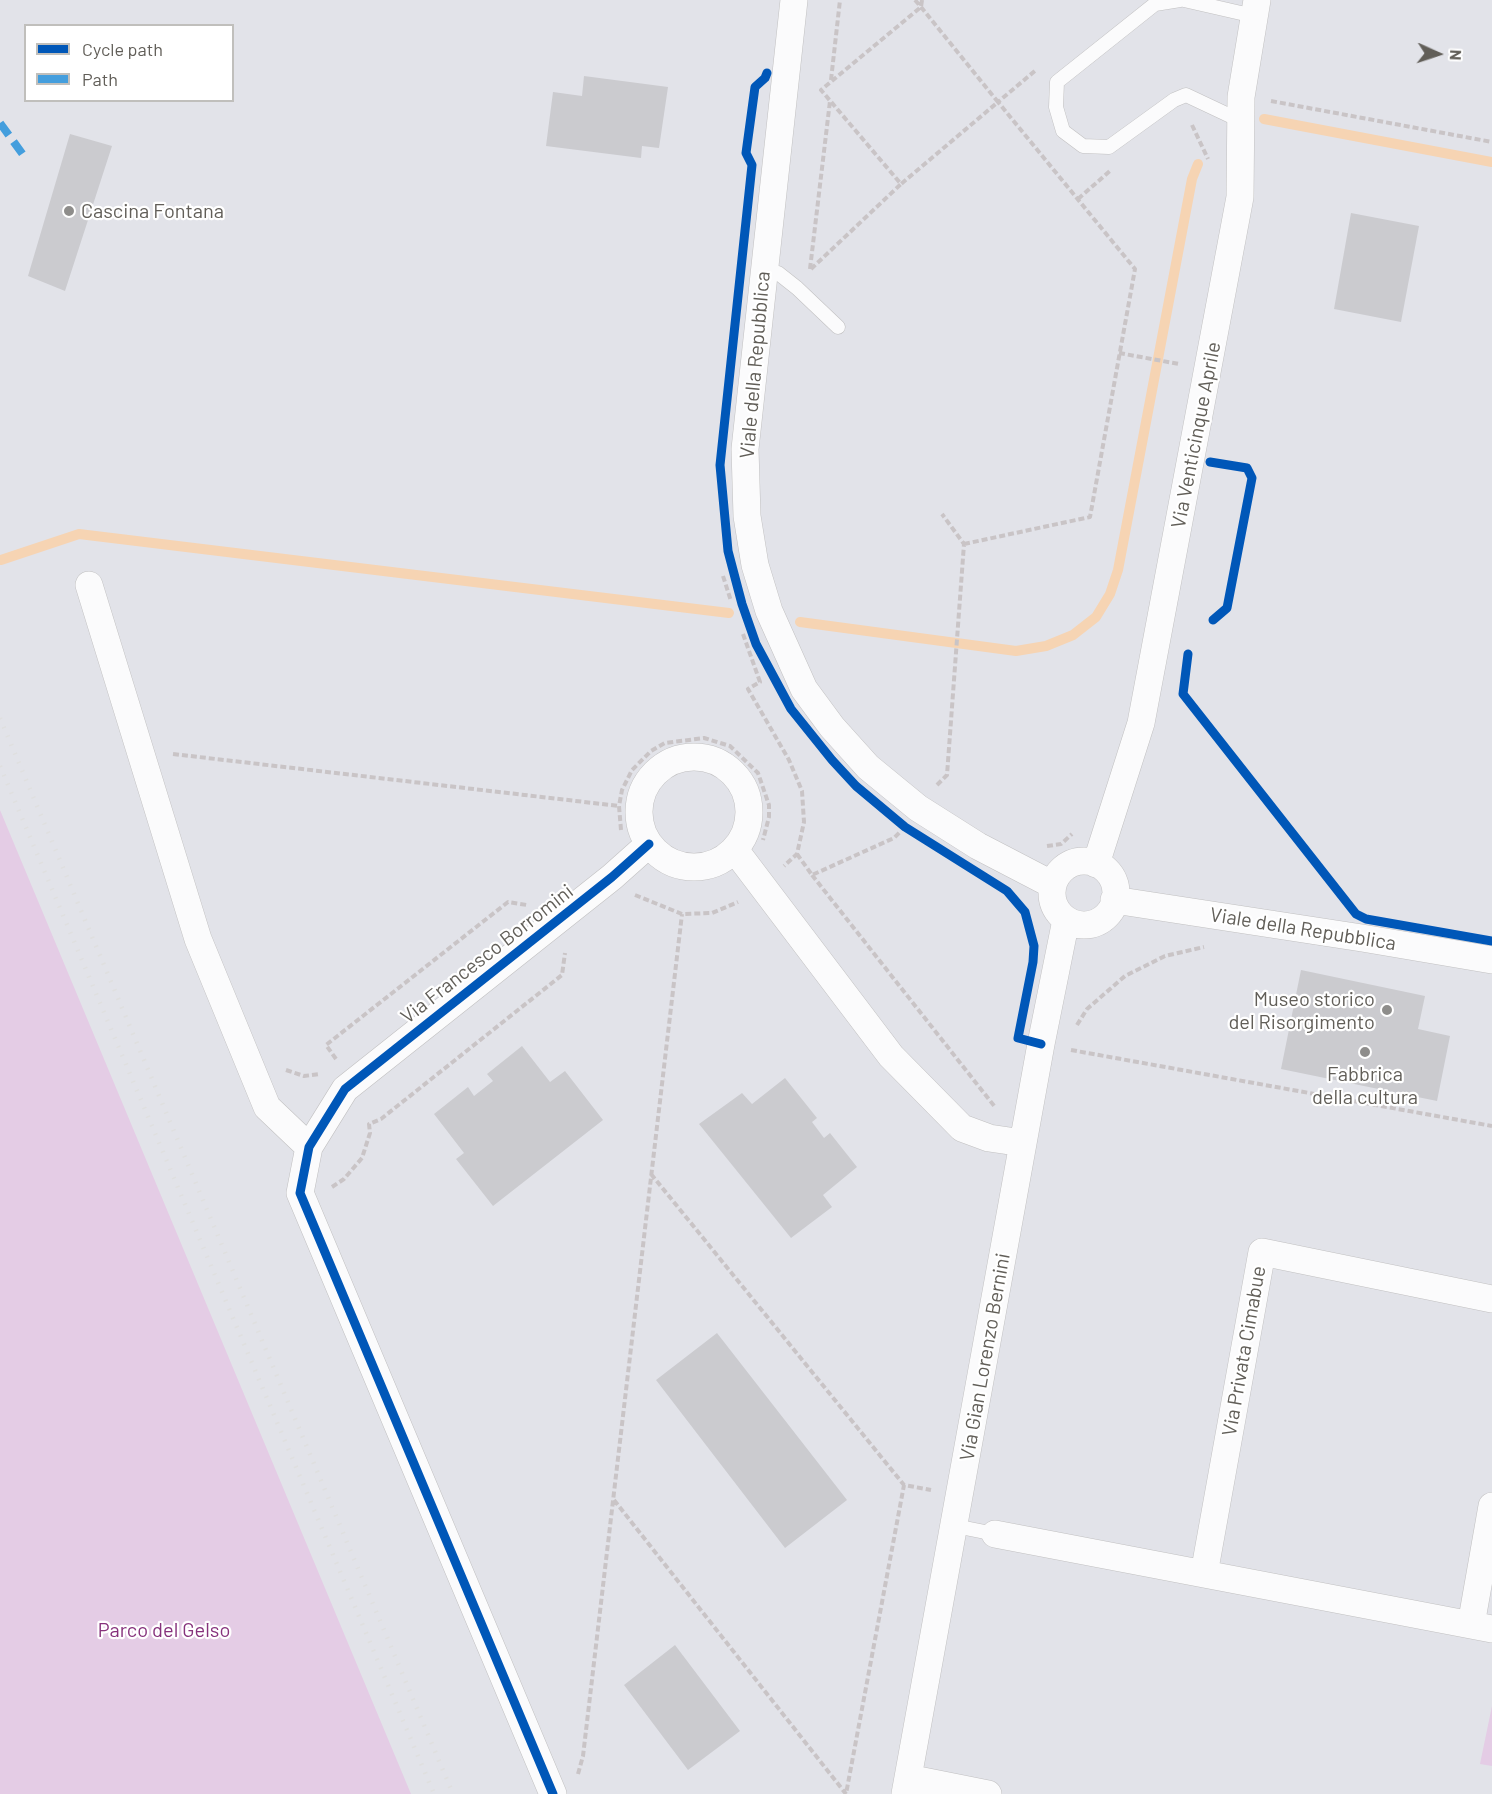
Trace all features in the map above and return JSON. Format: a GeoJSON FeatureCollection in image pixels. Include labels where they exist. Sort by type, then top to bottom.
{"type":"FeatureCollection","features":[{"type":"Feature","properties":{"kind":"street","name":"Viale della Repubblica"},"geometry":{"type":"LineString","coordinates":[[794,0],[745,449],[747,516],[755,565],[769,611],[804,689],[832,727],[868,767],[918,808],[978,846],[1053,885]]}},
{"type":"Feature","properties":{"kind":"street","name":"Via Venticinque Aprile"},"geometry":{"type":"LineString","coordinates":[[1096,864],[1142,723],[1240,197],[1240,109],[1255,8]]}},
{"type":"Feature","properties":{"kind":"street"},"geometry":{"type":"LineString","coordinates":[[89,585],[198,939],[267,1107],[309,1147],[300,1193],[553,1794]]}},
{"type":"Feature","properties":{"kind":"street"},"geometry":{"type":"LineString","coordinates":[[747,850],[722,861],[690,868],[674,864],[636,842],[640,827],[639,808],[644,789],[654,773],[670,762],[688,756],[708,758],[725,766],[739,779],[747,796],[750,816],[746,834],[747,850],[762,886],[891,1056],[962,1128],[989,1138],[1023,1143]]}},
{"type":"Feature","properties":{"kind":"street","name":"Via Francesco Borromini"},"geometry":{"type":"LineString","coordinates":[[309,1147],[336,1076],[612,877],[636,842]]}},
{"type":"Feature","properties":{"kind":"street"},"geometry":{"type":"LineString","coordinates":[[1075,863],[1096,864],[1112,879],[1114,900],[1111,910],[1096,923],[1076,924],[1066,920],[1054,905],[1053,885],[1065,868],[1075,863]]}},
{"type":"Feature","properties":{"kind":"street","name":"Viale della Repubblica"},"geometry":{"type":"LineString","coordinates":[[1114,900],[1492,960]]}},
{"type":"Feature","properties":{"kind":"street","name":"Via Gian Lorenzo Bernini"},"geometry":{"type":"LineString","coordinates":[[907,1786],[1023,1143],[1052,1046],[1066,920]]}},
{"type":"Feature","properties":{"kind":"street","name":"Via Privata Cimabue"},"geometry":{"type":"LineString","coordinates":[[1204,1574],[1262,1252],[1492,1299]]}},
{"type":"Feature","properties":{"kind":"street"},"geometry":{"type":"LineString","coordinates":[[995,1534],[1482,1627],[1492,1506]]}},
{"type":"Feature","properties":{"kind":"street"},"geometry":{"type":"LineString","coordinates":[[907,1786],[988,1794]]}},
{"type":"Feature","properties":{"kind":"lane"},"geometry":{"type":"LineString","coordinates":[[1240,109],[1186,94],[1174,100],[1109,147],[1083,146],[1063,131],[1056,107],[1057,82],[1155,4],[1182,0],[1255,8]]}},
{"type":"Feature","properties":{"kind":"lane"},"geometry":{"type":"LineString","coordinates":[[764,268],[778,273],[797,288],[838,327]]}},
{"type":"Feature","properties":{"kind":"lane"},"geometry":{"type":"LineString","coordinates":[[955,1526],[995,1534]]}},
{"type":"Feature","properties":{"kind":"path"},"geometry":{"type":"LineString","coordinates":[[831,80],[840,0]]}},
{"type":"Feature","properties":{"kind":"path"},"geometry":{"type":"LineString","coordinates":[[915,0],[1135,269],[1090,517],[964,544]]}},
{"type":"Feature","properties":{"kind":"path"},"geometry":{"type":"LineString","coordinates":[[901,184],[821,90],[921,7],[922,0]]}},
{"type":"Feature","properties":{"kind":"path"},"geometry":{"type":"LineString","coordinates":[[797,288],[810,269],[901,184],[1042,65],[1057,82]]}},
{"type":"Feature","properties":{"kind":"path"},"geometry":{"type":"LineString","coordinates":[[810,269],[830,100]]}},
{"type":"Feature","properties":{"kind":"path"},"geometry":{"type":"LineString","coordinates":[[1240,109],[1492,142]]}},
{"type":"Feature","properties":{"kind":"path"},"geometry":{"type":"LineString","coordinates":[[1190,123],[1210,163]]}},
{"type":"Feature","properties":{"kind":"path"},"geometry":{"type":"LineString","coordinates":[[1078,200],[1113,169]]}},
{"type":"Feature","properties":{"kind":"path"},"geometry":{"type":"LineString","coordinates":[[1119,353],[1171,363]]}},
{"type":"Feature","properties":{"kind":"path"},"geometry":{"type":"LineString","coordinates":[[942,514],[964,544],[956,667]]}},
{"type":"Feature","properties":{"kind":"path"},"geometry":{"type":"LineString","coordinates":[[733,573],[738,606]]}},
{"type":"Feature","properties":{"kind":"path"},"geometry":{"type":"LineString","coordinates":[[723,576],[738,606]]}},
{"type":"Feature","properties":{"kind":"path"},"geometry":{"type":"LineString","coordinates":[[746,628],[761,654]]}},
{"type":"Feature","properties":{"kind":"path"},"geometry":{"type":"LineString","coordinates":[[630,892],[650,903],[682,914],[712,913],[747,898],[797,854],[804,822],[802,791],[789,760],[748,689],[760,682],[746,628]]}},
{"type":"Feature","properties":{"kind":"path"},"geometry":{"type":"LineString","coordinates":[[636,842],[620,806],[622,790],[632,770],[651,751],[678,740],[715,740],[741,754],[758,774],[764,787],[769,817],[747,850]]}},
{"type":"Feature","properties":{"kind":"path"},"geometry":{"type":"LineString","coordinates":[[170,753],[620,806]]}},
{"type":"Feature","properties":{"kind":"path"},"geometry":{"type":"LineString","coordinates":[[897,820],[915,833]]}},
{"type":"Feature","properties":{"kind":"path"},"geometry":{"type":"LineString","coordinates":[[1040,844],[1048,846],[1060,844],[1074,832]]}},
{"type":"Feature","properties":{"kind":"path"},"geometry":{"type":"LineString","coordinates":[[776,860],[785,865]]}},
{"type":"Feature","properties":{"kind":"path"},"geometry":{"type":"LineString","coordinates":[[812,874],[995,1105],[989,1138]]}},
{"type":"Feature","properties":{"kind":"path"},"geometry":{"type":"LineString","coordinates":[[280,1066],[304,1076],[336,1076],[339,1064],[326,1046],[508,902],[529,905]]}},
{"type":"Feature","properties":{"kind":"path"},"geometry":{"type":"LineString","coordinates":[[572,1769],[577,1780],[584,1756],[682,914]]}},
{"type":"Feature","properties":{"kind":"path"},"geometry":{"type":"LineString","coordinates":[[328,1188],[344,1179],[362,1158],[370,1133],[369,1124],[381,1119],[561,975],[567,942]]}},
{"type":"Feature","properties":{"kind":"path"},"geometry":{"type":"LineString","coordinates":[[1052,1046],[1087,1009],[1125,976],[1164,956],[1208,946]]}},
{"type":"Feature","properties":{"kind":"path"},"geometry":{"type":"LineString","coordinates":[[1052,1046],[1492,1126]]}},
{"type":"Feature","properties":{"kind":"path"},"geometry":{"type":"LineString","coordinates":[[651,1174],[904,1485],[961,1495]]}},
{"type":"Feature","properties":{"kind":"path"},"geometry":{"type":"LineString","coordinates":[[846,1794],[904,1485]]}},
{"type":"Feature","properties":{"kind":"path"},"geometry":{"type":"LineString","coordinates":[[614,1500],[846,1794]]}},
{"type":"Feature","properties":{"kind":"green space","name":"Parco del Gelso"},"geometry":{"type":"Polygon","coordinates":[[[0,810],[411,1794],[0,1794],[0,810]]]}},
{"type":"Feature","properties":{"kind":"green space"},"geometry":{"type":"Polygon","coordinates":[[[1492,1706],[1492,1766],[1480,1764],[1492,1706]]]}},
{"type":"Feature","properties":{"kind":"building"},"geometry":{"type":"Polygon","coordinates":[[[584,76],[668,87],[659,148],[642,146],[641,158],[546,146],[553,92],[582,96],[584,76]]]}},
{"type":"Feature","properties":{"kind":"building","name":"Cascina Fontana"},"geometry":{"type":"Polygon","coordinates":[[[70,134],[112,146],[65,291],[28,276],[70,134]]]}},
{"type":"Feature","properties":{"kind":"building"},"geometry":{"type":"Polygon","coordinates":[[[1351,213],[1419,226],[1401,322],[1334,309],[1351,213]]]}},
{"type":"Feature","properties":{"kind":"building","name":"Fabbrica della cultura"},"geometry":{"type":"Polygon","coordinates":[[[1301,970],[1425,996],[1418,1029],[1450,1036],[1437,1101],[1281,1069],[1301,970]]]}},
{"type":"Feature","properties":{"kind":"building"},"geometry":{"type":"Polygon","coordinates":[[[522,1046],[550,1082],[565,1071],[603,1120],[493,1206],[456,1159],[464,1153],[434,1114],[468,1087],[474,1096],[493,1081],[487,1074],[522,1046]]]}},
{"type":"Feature","properties":{"kind":"building"},"geometry":{"type":"Polygon","coordinates":[[[785,1078],[817,1118],[812,1122],[824,1138],[830,1133],[857,1167],[823,1195],[832,1207],[791,1238],[699,1124],[742,1093],[752,1104],[785,1078]]]}},
{"type":"Feature","properties":{"kind":"building"},"geometry":{"type":"Polygon","coordinates":[[[717,1333],[847,1500],[785,1548],[656,1380],[717,1333]]]}},
{"type":"Feature","properties":{"kind":"building"},"geometry":{"type":"Polygon","coordinates":[[[675,1645],[740,1731],[688,1770],[624,1685],[675,1645]]]}},
{"type":"Feature","properties":{"kind":"waterway"},"geometry":{"type":"LineString","coordinates":[[1264,119],[1492,162]]}},
{"type":"Feature","properties":{"kind":"waterway"},"geometry":{"type":"LineString","coordinates":[[800,622],[1016,651],[1046,646],[1073,635],[1096,617],[1110,594],[1118,570],[1192,179],[1198,164]]}},
{"type":"Feature","properties":{"kind":"waterway"},"geometry":{"type":"LineString","coordinates":[[1,560],[79,534],[729,613]]}},
{"type":"Feature","properties":{"kind":"railway"},"geometry":{"type":"LineString","coordinates":[[0,718],[453,1794]]}},
{"type":"Feature","properties":{"kind":"railway"},"geometry":{"type":"LineString","coordinates":[[0,766],[434,1794]]}},
{"type":"Feature","properties":{"kind":"marked path"},"geometry":{"type":"LineString","coordinates":[[0,123],[24,156]]}},
{"type":"Feature","properties":{"kind":"cycle path"},"geometry":{"type":"LineString","coordinates":[[767,73],[755,87],[746,153],[752,165],[720,465],[728,551],[742,604],[756,644],[791,709],[832,760],[856,786],[905,827],[1007,891],[1025,912],[1034,946],[1018,1038],[1041,1044]]}},
{"type":"Feature","properties":{"kind":"cycle path"},"geometry":{"type":"LineString","coordinates":[[1210,462],[1247,468],[1252,478],[1227,608],[1213,620]]}},
{"type":"Feature","properties":{"kind":"cycle path"},"geometry":{"type":"LineString","coordinates":[[1188,654],[1183,694],[1356,914],[1366,919],[1492,941]]}},
{"type":"Feature","properties":{"kind":"cycle path"},"geometry":{"type":"LineString","coordinates":[[553,1794],[300,1193],[309,1147],[345,1089],[612,877],[649,844]]}},
{"type":"Feature","properties":{"kind":"place","name":"Cascina Fontana"},"geometry":{"type":"Point","coordinates":[69,211]}},
{"type":"Feature","properties":{"kind":"place","name":"Museo storico del Risorgimento"},"geometry":{"type":"Point","coordinates":[1387,1010]}},
{"type":"Feature","properties":{"kind":"place","name":"Fabbrica della cultura"},"geometry":{"type":"Point","coordinates":[1365,1052]}}]}
